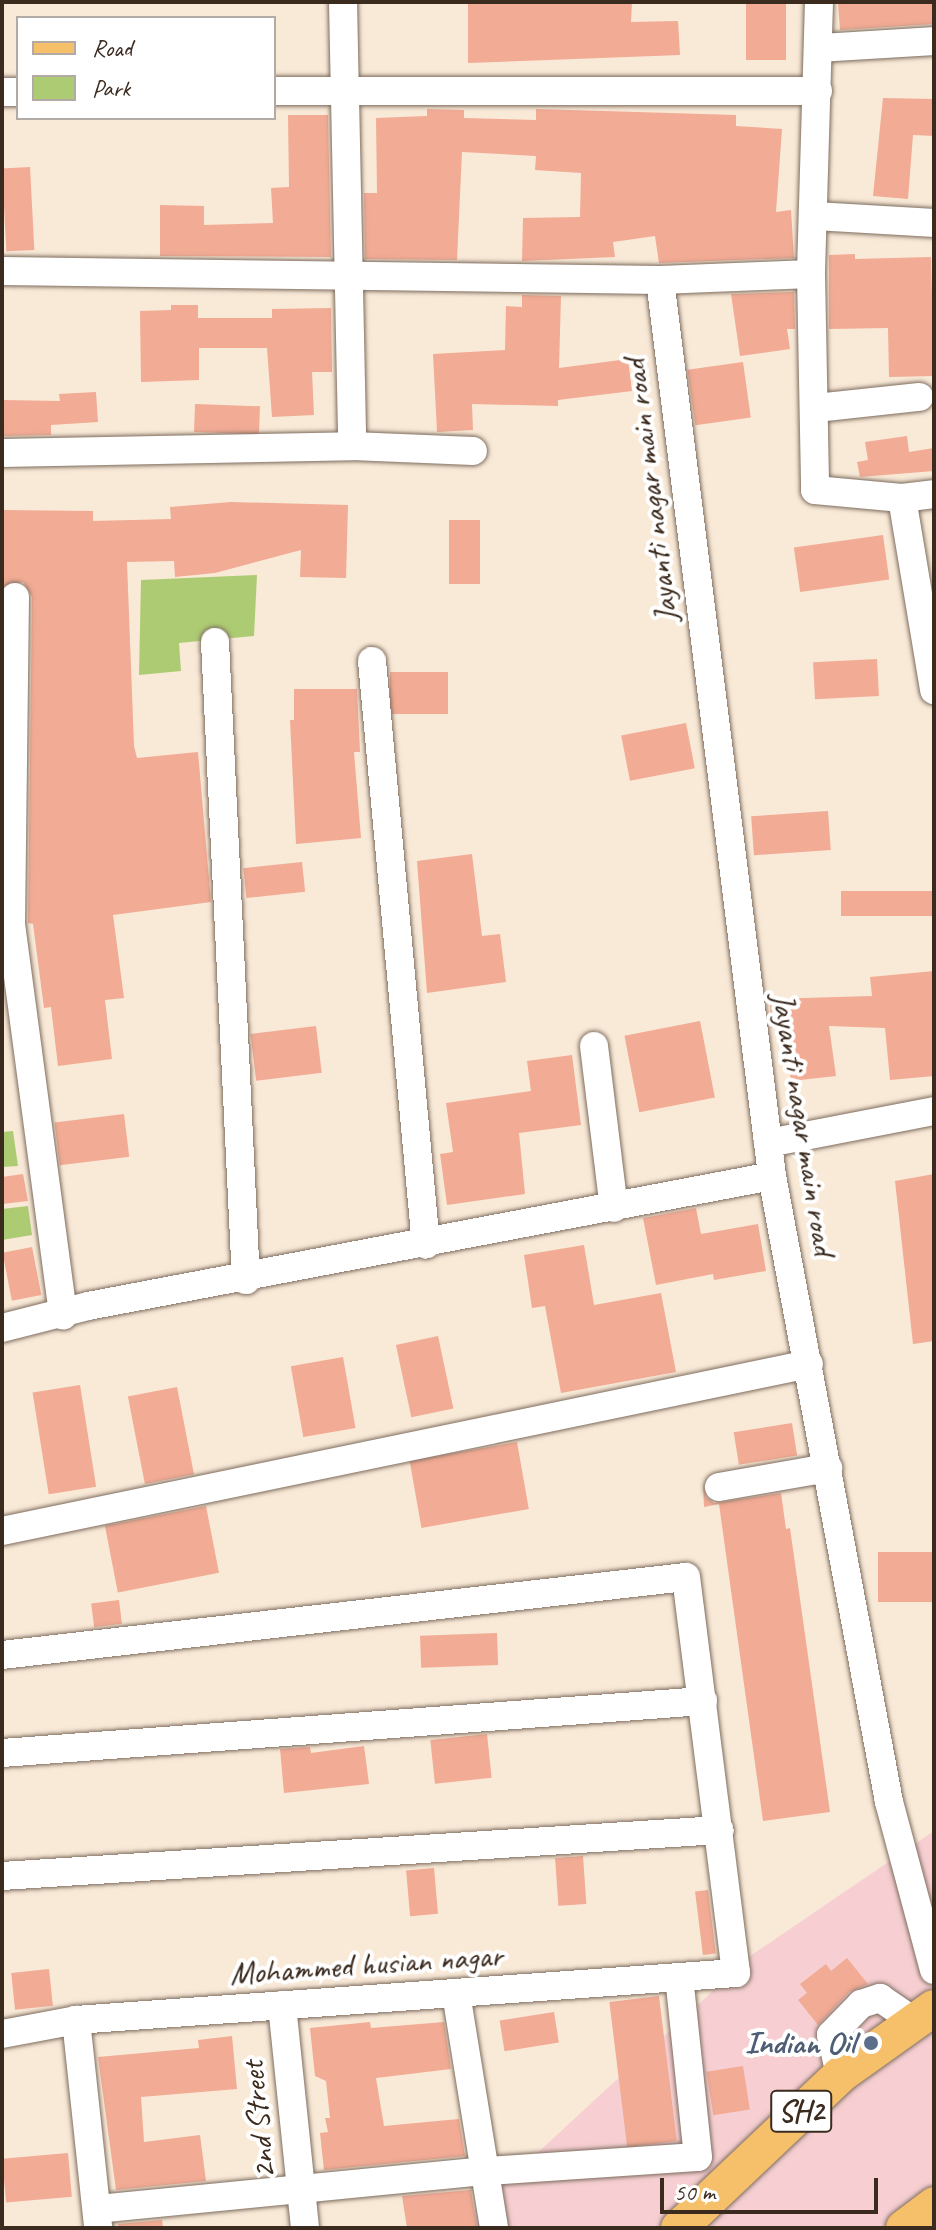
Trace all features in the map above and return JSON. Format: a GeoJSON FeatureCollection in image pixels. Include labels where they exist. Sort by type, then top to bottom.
{"type":"FeatureCollection","features":[{"type":"Feature","properties":{"kind":"main road","name":"SH2"},"geometry":{"type":"LineString","coordinates":[[679,2228],[711,2194],[840,2075],[924,2015]]}},
{"type":"Feature","properties":{"kind":"main road"},"geometry":{"type":"LineString","coordinates":[[904,2228],[934,2205]]}},
{"type":"Feature","properties":{"kind":"street"},"geometry":{"type":"LineString","coordinates":[[343,2],[342,91],[350,277],[352,446]]}},
{"type":"Feature","properties":{"kind":"street"},"geometry":{"type":"LineString","coordinates":[[819,2],[816,216],[811,274],[816,408],[815,490],[902,498],[934,494]]}},
{"type":"Feature","properties":{"kind":"street"},"geometry":{"type":"LineString","coordinates":[[819,48],[934,41]]}},
{"type":"Feature","properties":{"kind":"street"},"geometry":{"type":"LineString","coordinates":[[276,91],[818,91]]}},
{"type":"Feature","properties":{"kind":"street"},"geometry":{"type":"LineString","coordinates":[[816,216],[934,223]]}},
{"type":"Feature","properties":{"kind":"street"},"geometry":{"type":"LineString","coordinates":[[2,271],[660,280],[811,274]]}},
{"type":"Feature","properties":{"kind":"street","name":"Jayanti nagar main road"},"geometry":{"type":"LineString","coordinates":[[660,280],[772,1176],[889,1802],[934,1970]]}},
{"type":"Feature","properties":{"kind":"street"},"geometry":{"type":"LineString","coordinates":[[816,408],[919,397]]}},
{"type":"Feature","properties":{"kind":"street"},"geometry":{"type":"LineString","coordinates":[[2,453],[352,446],[473,451]]}},
{"type":"Feature","properties":{"kind":"street"},"geometry":{"type":"LineString","coordinates":[[902,498],[933,680]]}},
{"type":"Feature","properties":{"kind":"street"},"geometry":{"type":"LineString","coordinates":[[15,597],[6,924],[63,1316]]}},
{"type":"Feature","properties":{"kind":"street"},"geometry":{"type":"LineString","coordinates":[[215,642],[246,1280]]}},
{"type":"Feature","properties":{"kind":"street"},"geometry":{"type":"LineString","coordinates":[[372,661],[426,1245]]}},
{"type":"Feature","properties":{"kind":"street"},"geometry":{"type":"LineString","coordinates":[[594,1046],[614,1208]]}},
{"type":"Feature","properties":{"kind":"street"},"geometry":{"type":"LineString","coordinates":[[768,1143],[934,1111]]}},
{"type":"Feature","properties":{"kind":"street"},"geometry":{"type":"LineString","coordinates":[[2,1328],[63,1316],[88,1306],[246,1280],[772,1176]]}},
{"type":"Feature","properties":{"kind":"street"},"geometry":{"type":"LineString","coordinates":[[2,1531],[809,1364]]}},
{"type":"Feature","properties":{"kind":"street"},"geometry":{"type":"LineString","coordinates":[[719,1487],[828,1468]]}},
{"type":"Feature","properties":{"kind":"street"},"geometry":{"type":"LineString","coordinates":[[2,1655],[686,1577],[720,1830],[2,1876]]}},
{"type":"Feature","properties":{"kind":"street"},"geometry":{"type":"LineString","coordinates":[[2,1753],[703,1701]]}},
{"type":"Feature","properties":{"kind":"street","name":"Mohammed husian nagar"},"geometry":{"type":"LineString","coordinates":[[2,2034],[76,2020],[736,1973],[720,1830]]}},
{"type":"Feature","properties":{"kind":"street"},"geometry":{"type":"LineString","coordinates":[[679,1977],[698,2157],[711,2194]]}},
{"type":"Feature","properties":{"kind":"street"},"geometry":{"type":"LineString","coordinates":[[456,1993],[494,2228]]}},
{"type":"Feature","properties":{"kind":"street","name":"2nd Street"},"geometry":{"type":"LineString","coordinates":[[282,2005],[305,2228]]}},
{"type":"Feature","properties":{"kind":"street"},"geometry":{"type":"LineString","coordinates":[[76,2020],[98,2218],[301,2189],[487,2171],[698,2157]]}},
{"type":"Feature","properties":{"kind":"shaded area"},"geometry":{"type":"Polygon","coordinates":[[[934,1831],[934,2228],[456,2228],[753,1954],[934,1831]]]}},
{"type":"Feature","properties":{"kind":"green space"},"geometry":{"type":"Polygon","coordinates":[[[257,575],[254,636],[179,643],[181,671],[139,675],[141,580],[257,575]]]}},
{"type":"Feature","properties":{"kind":"green space"},"geometry":{"type":"Polygon","coordinates":[[[13,1131],[18,1166],[2,1167],[2,1132],[13,1131]]]}},
{"type":"Feature","properties":{"kind":"green space"},"geometry":{"type":"Polygon","coordinates":[[[28,1206],[32,1235],[2,1240],[2,1209],[28,1206]]]}},
{"type":"Feature","properties":{"kind":"building"},"geometry":{"type":"Polygon","coordinates":[[[468,2],[632,2],[631,22],[678,21],[680,55],[468,63],[468,2]]]}},
{"type":"Feature","properties":{"kind":"building"},"geometry":{"type":"Polygon","coordinates":[[[746,2],[786,2],[786,60],[746,60],[746,2]]]}},
{"type":"Feature","properties":{"kind":"building"},"geometry":{"type":"Polygon","coordinates":[[[838,2],[934,2],[934,24],[840,30],[838,2]]]}},
{"type":"Feature","properties":{"kind":"building"},"geometry":{"type":"Polygon","coordinates":[[[883,98],[934,99],[934,136],[913,135],[908,199],[873,196],[883,98]]]}},
{"type":"Feature","properties":{"kind":"building"},"geometry":{"type":"Polygon","coordinates":[[[427,109],[464,110],[464,118],[536,120],[536,109],[736,115],[736,126],[782,129],[776,212],[791,210],[794,258],[659,263],[655,236],[613,242],[615,257],[522,261],[523,218],[580,217],[581,173],[535,170],[536,156],[462,152],[457,260],[365,259],[364,193],[377,193],[376,118],[427,116],[427,109]]]}},
{"type":"Feature","properties":{"kind":"building"},"geometry":{"type":"Polygon","coordinates":[[[288,115],[328,115],[331,257],[160,256],[160,205],[204,206],[204,225],[273,223],[271,188],[289,187],[288,115]]]}},
{"type":"Feature","properties":{"kind":"building"},"geometry":{"type":"Polygon","coordinates":[[[30,167],[34,250],[6,251],[2,168],[30,167]]]}},
{"type":"Feature","properties":{"kind":"building"},"geometry":{"type":"Polygon","coordinates":[[[855,254],[855,259],[931,257],[934,376],[889,377],[888,328],[829,329],[829,255],[855,254]]]}},
{"type":"Feature","properties":{"kind":"building"},"geometry":{"type":"Polygon","coordinates":[[[794,292],[795,329],[787,329],[790,349],[740,356],[731,294],[794,292]]]}},
{"type":"Feature","properties":{"kind":"building"},"geometry":{"type":"Polygon","coordinates":[[[522,295],[561,296],[559,368],[628,359],[632,391],[558,400],[558,406],[472,404],[473,430],[437,432],[433,354],[505,350],[506,306],[522,307],[522,295]]]}},
{"type":"Feature","properties":{"kind":"building"},"geometry":{"type":"Polygon","coordinates":[[[171,305],[198,305],[198,318],[272,318],[272,309],[331,308],[332,372],[312,372],[314,415],[272,417],[267,348],[199,348],[199,380],[141,382],[140,311],[171,310],[171,305]]]}},
{"type":"Feature","properties":{"kind":"building"},"geometry":{"type":"Polygon","coordinates":[[[743,362],[751,417],[695,425],[688,370],[743,362]]]}},
{"type":"Feature","properties":{"kind":"building"},"geometry":{"type":"Polygon","coordinates":[[[96,392],[98,422],[51,425],[51,435],[2,436],[2,400],[60,401],[59,394],[96,392]]]}},
{"type":"Feature","properties":{"kind":"building"},"geometry":{"type":"Polygon","coordinates":[[[195,404],[260,406],[259,434],[194,432],[195,404]]]}},
{"type":"Feature","properties":{"kind":"building"},"geometry":{"type":"Polygon","coordinates":[[[907,436],[909,452],[934,448],[934,471],[860,477],[857,462],[868,460],[865,442],[907,436]]]}},
{"type":"Feature","properties":{"kind":"building"},"geometry":{"type":"Polygon","coordinates":[[[231,502],[348,505],[346,578],[300,577],[301,550],[215,573],[175,577],[174,561],[127,562],[134,746],[137,758],[198,752],[211,902],[113,915],[124,998],[105,1000],[112,1059],[58,1066],[51,1007],[44,1008],[33,924],[28,923],[32,597],[23,582],[2,587],[2,510],[93,511],[93,521],[171,519],[170,507],[231,502]]]}},
{"type":"Feature","properties":{"kind":"building"},"geometry":{"type":"Polygon","coordinates":[[[449,520],[480,520],[480,584],[449,584],[449,520]]]}},
{"type":"Feature","properties":{"kind":"building"},"geometry":{"type":"Polygon","coordinates":[[[883,535],[889,580],[800,592],[794,548],[883,535]]]}},
{"type":"Feature","properties":{"kind":"building"},"geometry":{"type":"Polygon","coordinates":[[[877,659],[879,696],[815,699],[813,662],[877,659]]]}},
{"type":"Feature","properties":{"kind":"building"},"geometry":{"type":"Polygon","coordinates":[[[390,672],[448,672],[448,714],[390,714],[390,672]]]}},
{"type":"Feature","properties":{"kind":"building"},"geometry":{"type":"Polygon","coordinates":[[[294,689],[357,689],[360,752],[354,752],[361,838],[296,844],[290,720],[294,720],[294,689]]]}},
{"type":"Feature","properties":{"kind":"building"},"geometry":{"type":"Polygon","coordinates":[[[686,723],[695,768],[630,781],[621,736],[686,723]]]}},
{"type":"Feature","properties":{"kind":"building"},"geometry":{"type":"Polygon","coordinates":[[[828,811],[831,850],[754,855],[751,816],[828,811]]]}},
{"type":"Feature","properties":{"kind":"building"},"geometry":{"type":"Polygon","coordinates":[[[472,854],[482,936],[500,934],[506,982],[427,993],[417,861],[472,854]]]}},
{"type":"Feature","properties":{"kind":"building"},"geometry":{"type":"Polygon","coordinates":[[[302,862],[305,892],[246,898],[243,868],[302,862]]]}},
{"type":"Feature","properties":{"kind":"building"},"geometry":{"type":"Polygon","coordinates":[[[841,891],[934,891],[934,916],[841,916],[841,891]]]}},
{"type":"Feature","properties":{"kind":"building"},"geometry":{"type":"Polygon","coordinates":[[[934,971],[934,1076],[890,1080],[885,1028],[829,1026],[836,1076],[791,1081],[784,1027],[771,1028],[770,999],[872,996],[870,977],[934,971]]]}},
{"type":"Feature","properties":{"kind":"building"},"geometry":{"type":"Polygon","coordinates":[[[700,1021],[715,1098],[639,1112],[624,1036],[700,1021]]]}},
{"type":"Feature","properties":{"kind":"building"},"geometry":{"type":"Polygon","coordinates":[[[316,1026],[322,1073],[256,1081],[250,1034],[316,1026]]]}},
{"type":"Feature","properties":{"kind":"building"},"geometry":{"type":"Polygon","coordinates":[[[572,1055],[581,1125],[519,1133],[525,1194],[447,1205],[440,1154],[453,1152],[446,1103],[531,1091],[527,1061],[572,1055]]]}},
{"type":"Feature","properties":{"kind":"building"},"geometry":{"type":"Polygon","coordinates":[[[124,1114],[129,1157],[60,1165],[55,1123],[124,1114]]]}},
{"type":"Feature","properties":{"kind":"building"},"geometry":{"type":"Polygon","coordinates":[[[23,1174],[28,1201],[2,1204],[2,1177],[23,1174]]]}},
{"type":"Feature","properties":{"kind":"building"},"geometry":{"type":"Polygon","coordinates":[[[934,1174],[934,1341],[913,1344],[895,1181],[934,1174]]]}},
{"type":"Feature","properties":{"kind":"building"},"geometry":{"type":"Polygon","coordinates":[[[696,1208],[701,1234],[758,1224],[766,1271],[714,1280],[713,1274],[656,1285],[643,1218],[696,1208]]]}},
{"type":"Feature","properties":{"kind":"building"},"geometry":{"type":"Polygon","coordinates":[[[584,1245],[594,1305],[661,1293],[676,1372],[561,1393],[545,1306],[532,1308],[524,1255],[584,1245]]]}},
{"type":"Feature","properties":{"kind":"building"},"geometry":{"type":"Polygon","coordinates":[[[32,1247],[41,1295],[12,1301],[3,1253],[32,1247]]]}},
{"type":"Feature","properties":{"kind":"building"},"geometry":{"type":"Polygon","coordinates":[[[438,1336],[453,1408],[411,1417],[396,1345],[438,1336]]]}},
{"type":"Feature","properties":{"kind":"building"},"geometry":{"type":"Polygon","coordinates":[[[343,1357],[356,1428],[303,1437],[291,1366],[343,1357]]]}},
{"type":"Feature","properties":{"kind":"building"},"geometry":{"type":"Polygon","coordinates":[[[80,1385],[96,1487],[49,1494],[33,1393],[80,1385]]]}},
{"type":"Feature","properties":{"kind":"building"},"geometry":{"type":"Polygon","coordinates":[[[177,1387],[194,1474],[145,1484],[128,1397],[177,1387]]]}},
{"type":"Feature","properties":{"kind":"building"},"geometry":{"type":"Polygon","coordinates":[[[792,1423],[797,1456],[739,1465],[734,1432],[792,1423]]]}},
{"type":"Feature","properties":{"kind":"building"},"geometry":{"type":"Polygon","coordinates":[[[517,1442],[529,1509],[421,1528],[410,1461],[517,1442]]]}},
{"type":"Feature","properties":{"kind":"building"},"geometry":{"type":"Polygon","coordinates":[[[703,1483],[706,1497],[714,1503],[781,1493],[786,1529],[790,1528],[830,1812],[763,1821],[719,1504],[704,1507],[703,1483]]]}},
{"type":"Feature","properties":{"kind":"building"},"geometry":{"type":"Polygon","coordinates":[[[206,1506],[219,1573],[118,1592],[105,1526],[206,1506]]]}},
{"type":"Feature","properties":{"kind":"building"},"geometry":{"type":"Polygon","coordinates":[[[878,1552],[934,1552],[934,1602],[878,1602],[878,1552]]]}},
{"type":"Feature","properties":{"kind":"building"},"geometry":{"type":"Polygon","coordinates":[[[119,1600],[122,1624],[94,1627],[91,1603],[119,1600]]]}},
{"type":"Feature","properties":{"kind":"building"},"geometry":{"type":"Polygon","coordinates":[[[497,1633],[498,1665],[421,1668],[420,1636],[497,1633]]]}},
{"type":"Feature","properties":{"kind":"building"},"geometry":{"type":"Polygon","coordinates":[[[487,1734],[492,1778],[435,1784],[430,1740],[487,1734]]]}},
{"type":"Feature","properties":{"kind":"building"},"geometry":{"type":"Polygon","coordinates":[[[364,1746],[369,1784],[284,1793],[280,1749],[310,1747],[311,1753],[364,1746]]]}},
{"type":"Feature","properties":{"kind":"building"},"geometry":{"type":"Polygon","coordinates":[[[583,1856],[586,1904],[558,1906],[555,1858],[583,1856]]]}},
{"type":"Feature","properties":{"kind":"building"},"geometry":{"type":"Polygon","coordinates":[[[434,1868],[438,1914],[410,1916],[406,1870],[434,1868]]]}},
{"type":"Feature","properties":{"kind":"building"},"geometry":{"type":"Polygon","coordinates":[[[708,1890],[716,1954],[703,1955],[695,1892],[708,1890]]]}},
{"type":"Feature","properties":{"kind":"building"},"geometry":{"type":"Polygon","coordinates":[[[847,1958],[868,1984],[849,1992],[818,2025],[798,2000],[807,1993],[800,1984],[826,1964],[831,1971],[847,1958]]]}},
{"type":"Feature","properties":{"kind":"building"},"geometry":{"type":"Polygon","coordinates":[[[49,1969],[53,2006],[15,2010],[11,1973],[49,1969]]]}},
{"type":"Feature","properties":{"kind":"building"},"geometry":{"type":"Polygon","coordinates":[[[659,1996],[677,2141],[627,2147],[609,2002],[659,1996]]]}},
{"type":"Feature","properties":{"kind":"building"},"geometry":{"type":"Polygon","coordinates":[[[554,2012],[559,2043],[505,2051],[500,2021],[554,2012]]]}},
{"type":"Feature","properties":{"kind":"building"},"geometry":{"type":"Polygon","coordinates":[[[370,2022],[371,2028],[444,2022],[451,2069],[376,2078],[384,2126],[459,2119],[465,2156],[324,2170],[320,2133],[328,2132],[325,2118],[330,2118],[326,2081],[315,2076],[310,2028],[370,2022]]]}},
{"type":"Feature","properties":{"kind":"building"},"geometry":{"type":"Polygon","coordinates":[[[232,2036],[237,2089],[141,2097],[144,2142],[200,2135],[206,2181],[116,2190],[98,2057],[199,2048],[198,2040],[232,2036]]]}},
{"type":"Feature","properties":{"kind":"building"},"geometry":{"type":"Polygon","coordinates":[[[743,2066],[750,2109],[713,2115],[706,2072],[743,2066]]]}},
{"type":"Feature","properties":{"kind":"building"},"geometry":{"type":"Polygon","coordinates":[[[68,2153],[72,2197],[6,2203],[2,2159],[68,2153]]]}},
{"type":"Feature","properties":{"kind":"building"},"geometry":{"type":"Polygon","coordinates":[[[471,2190],[477,2228],[407,2228],[402,2196],[471,2190]]]}},
{"type":"Feature","properties":{"kind":"building"},"geometry":{"type":"Polygon","coordinates":[[[162,2220],[163,2228],[119,2228],[118,2224],[162,2220]]]}},
{"type":"Feature","properties":{"kind":"place","name":"Indian Oil"},"geometry":{"type":"Point","coordinates":[871,2043]}}]}
